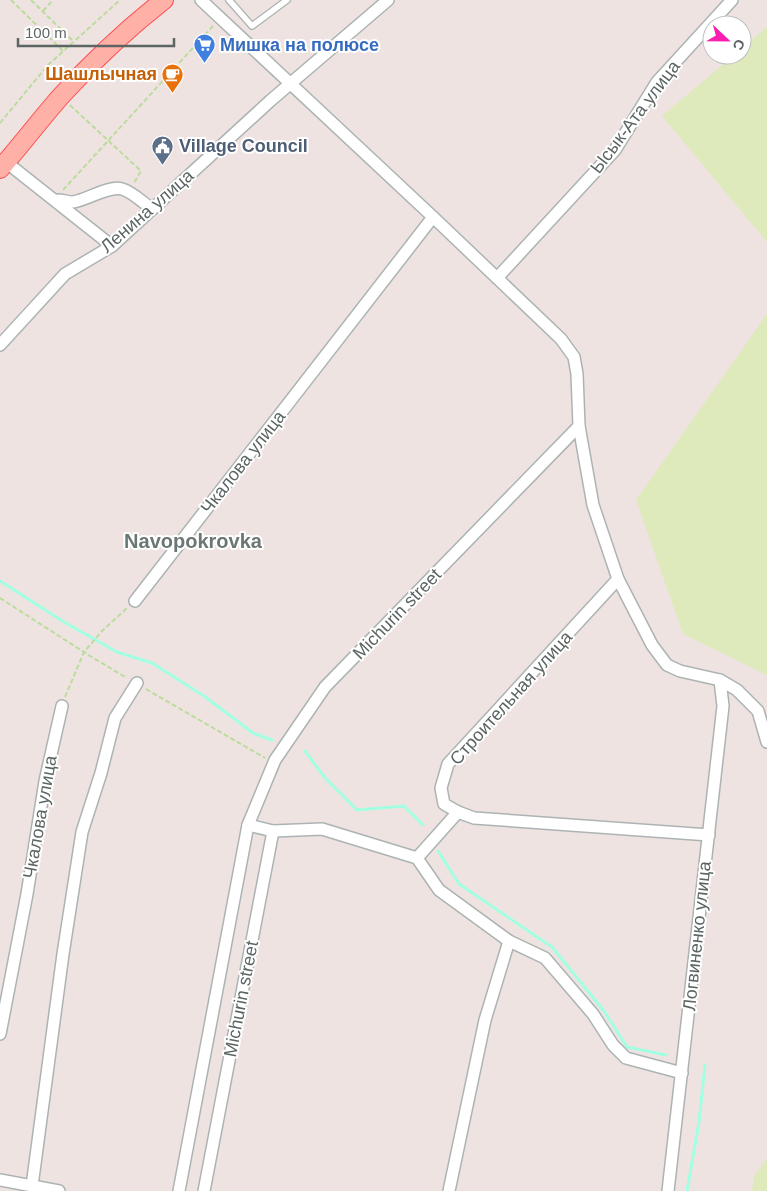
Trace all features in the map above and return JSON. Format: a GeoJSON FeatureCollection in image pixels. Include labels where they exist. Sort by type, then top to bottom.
{"type":"FeatureCollection","features":[{"type":"Feature","properties":{"kind":"main road"},"geometry":{"type":"LineString","coordinates":[[3,166],[61,96],[94,62],[164,0]]}},
{"type":"Feature","properties":{"kind":"street"},"geometry":{"type":"LineString","coordinates":[[201,0],[561,339],[574,357],[577,374],[579,426],[593,505],[618,579],[652,645],[667,665],[680,671],[720,680],[737,690],[762,713],[767,742]]}},
{"type":"Feature","properties":{"kind":"street","name":"Ленина улица"},"geometry":{"type":"LineString","coordinates":[[0,345],[65,274],[112,246],[290,84],[388,0]]}},
{"type":"Feature","properties":{"kind":"street","name":"Ысык-Ата улица"},"geometry":{"type":"LineString","coordinates":[[497,278],[615,150],[657,82],[732,0]]}},
{"type":"Feature","properties":{"kind":"street"},"geometry":{"type":"LineString","coordinates":[[3,166],[54,199],[112,246]]}},
{"type":"Feature","properties":{"kind":"street"},"geometry":{"type":"LineString","coordinates":[[54,199],[72,202],[98,195],[112,188],[121,188],[152,210]]}},
{"type":"Feature","properties":{"kind":"street","name":"Чкалова улица"},"geometry":{"type":"LineString","coordinates":[[134,601],[433,217]]}},
{"type":"Feature","properties":{"kind":"street","name":"Michurin street"},"geometry":{"type":"LineString","coordinates":[[179,1191],[248,825],[275,760],[325,687],[579,426]]}},
{"type":"Feature","properties":{"kind":"street","name":"Строительная улица"},"geometry":{"type":"LineString","coordinates":[[458,812],[444,804],[441,788],[448,764],[618,579]]}},
{"type":"Feature","properties":{"kind":"street","name":"Логвиненко улица"},"geometry":{"type":"LineString","coordinates":[[668,1191],[723,706],[720,680]]}},
{"type":"Feature","properties":{"kind":"street"},"geometry":{"type":"LineString","coordinates":[[32,1186],[63,954],[82,832],[101,774],[115,718],[137,683]]}},
{"type":"Feature","properties":{"kind":"street","name":"Чкалова улица"},"geometry":{"type":"LineString","coordinates":[[0,1034],[27,894],[45,780],[62,706]]}},
{"type":"Feature","properties":{"kind":"street"},"geometry":{"type":"LineString","coordinates":[[417,858],[458,812],[474,818],[708,834]]}},
{"type":"Feature","properties":{"kind":"street"},"geometry":{"type":"LineString","coordinates":[[248,825],[273,831],[322,829],[417,858],[439,890],[509,941],[545,958],[593,1014],[613,1045],[626,1058],[682,1073]]}},
{"type":"Feature","properties":{"kind":"street","name":"Michurin street"},"geometry":{"type":"LineString","coordinates":[[204,1191],[273,831]]}},
{"type":"Feature","properties":{"kind":"street"},"geometry":{"type":"LineString","coordinates":[[449,1191],[485,1020],[509,941]]}},
{"type":"Feature","properties":{"kind":"street"},"geometry":{"type":"LineString","coordinates":[[0,1180],[59,1191]]}},
{"type":"Feature","properties":{"kind":"lane"},"geometry":{"type":"LineString","coordinates":[[229,0],[252,26],[287,0]]}},
{"type":"Feature","properties":{"kind":"path"},"geometry":{"type":"LineString","coordinates":[[11,0],[64,51]]}},
{"type":"Feature","properties":{"kind":"path"},"geometry":{"type":"LineString","coordinates":[[31,0],[74,42]]}},
{"type":"Feature","properties":{"kind":"path"},"geometry":{"type":"LineString","coordinates":[[43,11],[53,0]]}},
{"type":"Feature","properties":{"kind":"path"},"geometry":{"type":"LineString","coordinates":[[0,123],[48,65],[120,0]]}},
{"type":"Feature","properties":{"kind":"path"},"geometry":{"type":"LineString","coordinates":[[54,199],[220,18]]}},
{"type":"Feature","properties":{"kind":"path"},"geometry":{"type":"LineString","coordinates":[[61,96],[141,171],[129,192]]}},
{"type":"Feature","properties":{"kind":"path"},"geometry":{"type":"LineString","coordinates":[[62,706],[84,652],[102,631],[134,601]]}},
{"type":"Feature","properties":{"kind":"green space"},"geometry":{"type":"Polygon","coordinates":[[[767,27],[767,242],[662,116],[722,65],[752,65],[752,40],[767,27]]]}},
{"type":"Feature","properties":{"kind":"green space"},"geometry":{"type":"Polygon","coordinates":[[[767,314],[767,675],[683,634],[636,500],[767,314]]]}},
{"type":"Feature","properties":{"kind":"green space"},"geometry":{"type":"Polygon","coordinates":[[[767,1158],[767,1191],[752,1191],[754,1176],[767,1158]]]}},
{"type":"Feature","properties":{"kind":"waterway"},"geometry":{"type":"LineString","coordinates":[[0,581],[64,622],[117,652],[152,663],[204,696],[253,733],[272,740]]}},
{"type":"Feature","properties":{"kind":"waterway"},"geometry":{"type":"LineString","coordinates":[[305,751],[325,778],[357,810],[404,806],[423,825]]}},
{"type":"Feature","properties":{"kind":"waterway"},"geometry":{"type":"LineString","coordinates":[[438,851],[459,884],[552,947],[604,1011],[627,1047],[666,1055]]}},
{"type":"Feature","properties":{"kind":"waterway"},"geometry":{"type":"LineString","coordinates":[[687,1191],[699,1122],[705,1065]]}},
{"type":"Feature","properties":{"kind":"place","name":"Мишка на полюсе"},"geometry":{"type":"Point","coordinates":[204,64]}},
{"type":"Feature","properties":{"kind":"place","name":"Шашлычная"},"geometry":{"type":"Point","coordinates":[173,93]}},
{"type":"Feature","properties":{"kind":"place","name":"Village Council"},"geometry":{"type":"Point","coordinates":[163,165]}},
{"type":"Feature","properties":{"kind":"district","name":"Navopokrovka"},"geometry":{"type":"Point","coordinates":[193,541]}}]}
